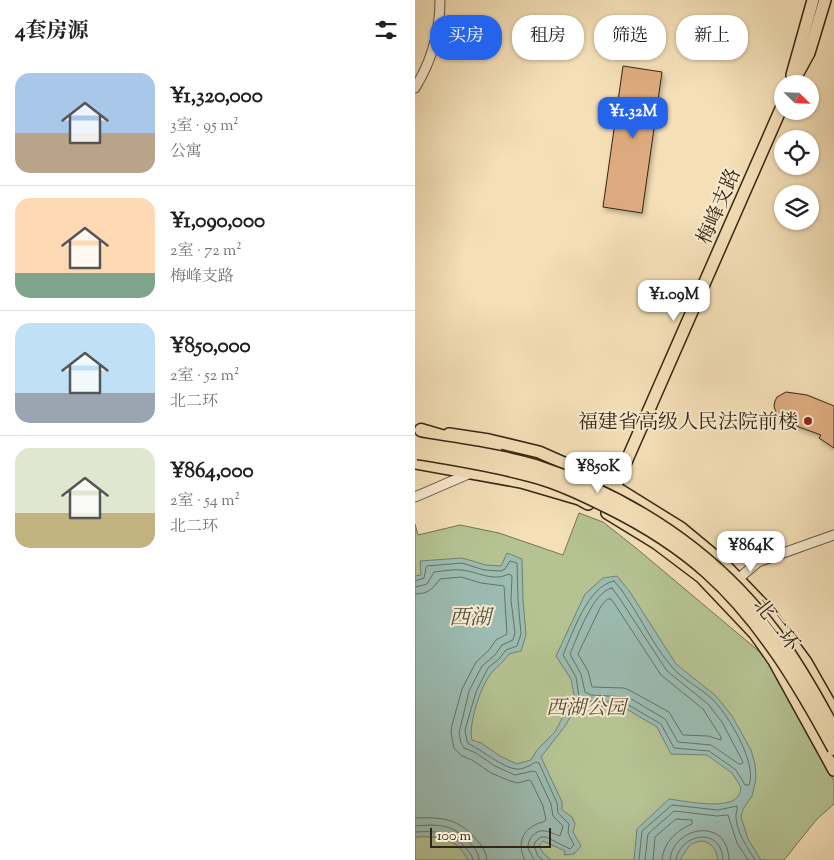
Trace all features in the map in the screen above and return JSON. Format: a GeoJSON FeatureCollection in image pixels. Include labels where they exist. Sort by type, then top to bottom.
{"type":"FeatureCollection","features":[{"type":"Feature","properties":{"kind":"highway"},"geometry":{"type":"LineString","coordinates":[[418,429],[478,446],[534,466]]}},
{"type":"Feature","properties":{"kind":"highway","name":"北二环"},"geometry":{"type":"LineString","coordinates":[[417,451],[484,455],[534,466],[586,485],[629,505],[671,532],[713,565],[741,592],[774,632],[798,667],[834,730]]}},
{"type":"Feature","properties":{"kind":"highway","name":"北二环"},"geometry":{"type":"LineString","coordinates":[[417,451],[531,475],[582,494],[626,516],[666,541],[707,572],[733,599],[765,638],[791,674],[834,749]]}},
{"type":"Feature","properties":{"kind":"main road"},"geometry":{"type":"LineString","coordinates":[[793,75],[813,0]]}},
{"type":"Feature","properties":{"kind":"main road"},"geometry":{"type":"LineString","coordinates":[[796,75],[809,53],[825,0]]}},
{"type":"Feature","properties":{"kind":"main road","name":"梅峰支路"},"geometry":{"type":"LineString","coordinates":[[604,511],[776,120]]}},
{"type":"Feature","properties":{"kind":"main road"},"geometry":{"type":"LineString","coordinates":[[418,429],[489,440],[539,452],[615,487],[681,528],[722,562],[767,608],[800,654],[834,710]]}},
{"type":"Feature","properties":{"kind":"main road"},"geometry":{"type":"LineString","coordinates":[[417,451],[473,472],[521,482],[579,500],[604,511],[656,543],[701,577],[755,634],[774,661],[834,770]]}},
{"type":"Feature","properties":{"kind":"street"},"geometry":{"type":"LineString","coordinates":[[415,88],[433,50],[440,20],[441,0]]}},
{"type":"Feature","properties":{"kind":"street"},"geometry":{"type":"LineString","coordinates":[[415,497],[473,472]]}},
{"type":"Feature","properties":{"kind":"street"},"geometry":{"type":"LineString","coordinates":[[738,579],[758,562],[834,535]]}},
{"type":"Feature","properties":{"kind":"green space","name":"西湖公园"},"geometry":{"type":"Polygon","coordinates":[[[579,513],[603,522],[767,658],[834,781],[834,804],[817,819],[784,860],[415,860],[415,524],[418,535],[460,525],[499,533],[563,555],[579,513]]]}},
{"type":"Feature","properties":{"kind":"water","name":"西湖"},"geometry":{"type":"Polygon","coordinates":[[[507,553],[522,559],[526,635],[521,651],[509,654],[488,677],[480,694],[474,715],[471,733],[472,740],[481,743],[500,756],[517,764],[531,760],[537,750],[555,732],[574,695],[571,679],[556,656],[585,594],[603,578],[617,576],[630,592],[676,664],[716,696],[732,716],[751,750],[755,764],[756,779],[752,796],[743,809],[741,817],[748,839],[761,860],[718,860],[712,846],[704,841],[699,841],[689,846],[680,860],[634,860],[637,829],[669,799],[707,804],[727,803],[739,795],[741,787],[732,773],[707,755],[671,754],[657,727],[623,707],[589,706],[581,703],[577,705],[565,726],[541,757],[562,802],[562,810],[572,817],[575,824],[573,832],[581,846],[574,854],[564,855],[565,851],[543,841],[539,846],[543,853],[551,860],[468,860],[463,852],[452,842],[432,837],[415,837],[415,576],[421,575],[420,561],[462,558],[486,565],[501,566],[507,553]]]}},
{"type":"Feature","properties":{"kind":"building"},"geometry":{"type":"Polygon","coordinates":[[[623,66],[662,72],[642,213],[603,207],[623,66]]]}},
{"type":"Feature","properties":{"kind":"building","name":"福建省高级人民法院前楼"},"geometry":{"type":"Polygon","coordinates":[[[786,392],[807,395],[834,406],[834,448],[819,438],[821,435],[785,422],[777,416],[774,406],[775,401],[777,397],[786,392]]]}},
{"type":"Feature","properties":{"kind":"place","name":"福建省高级人民法院前楼"},"geometry":{"type":"Point","coordinates":[808,421]}}]}
